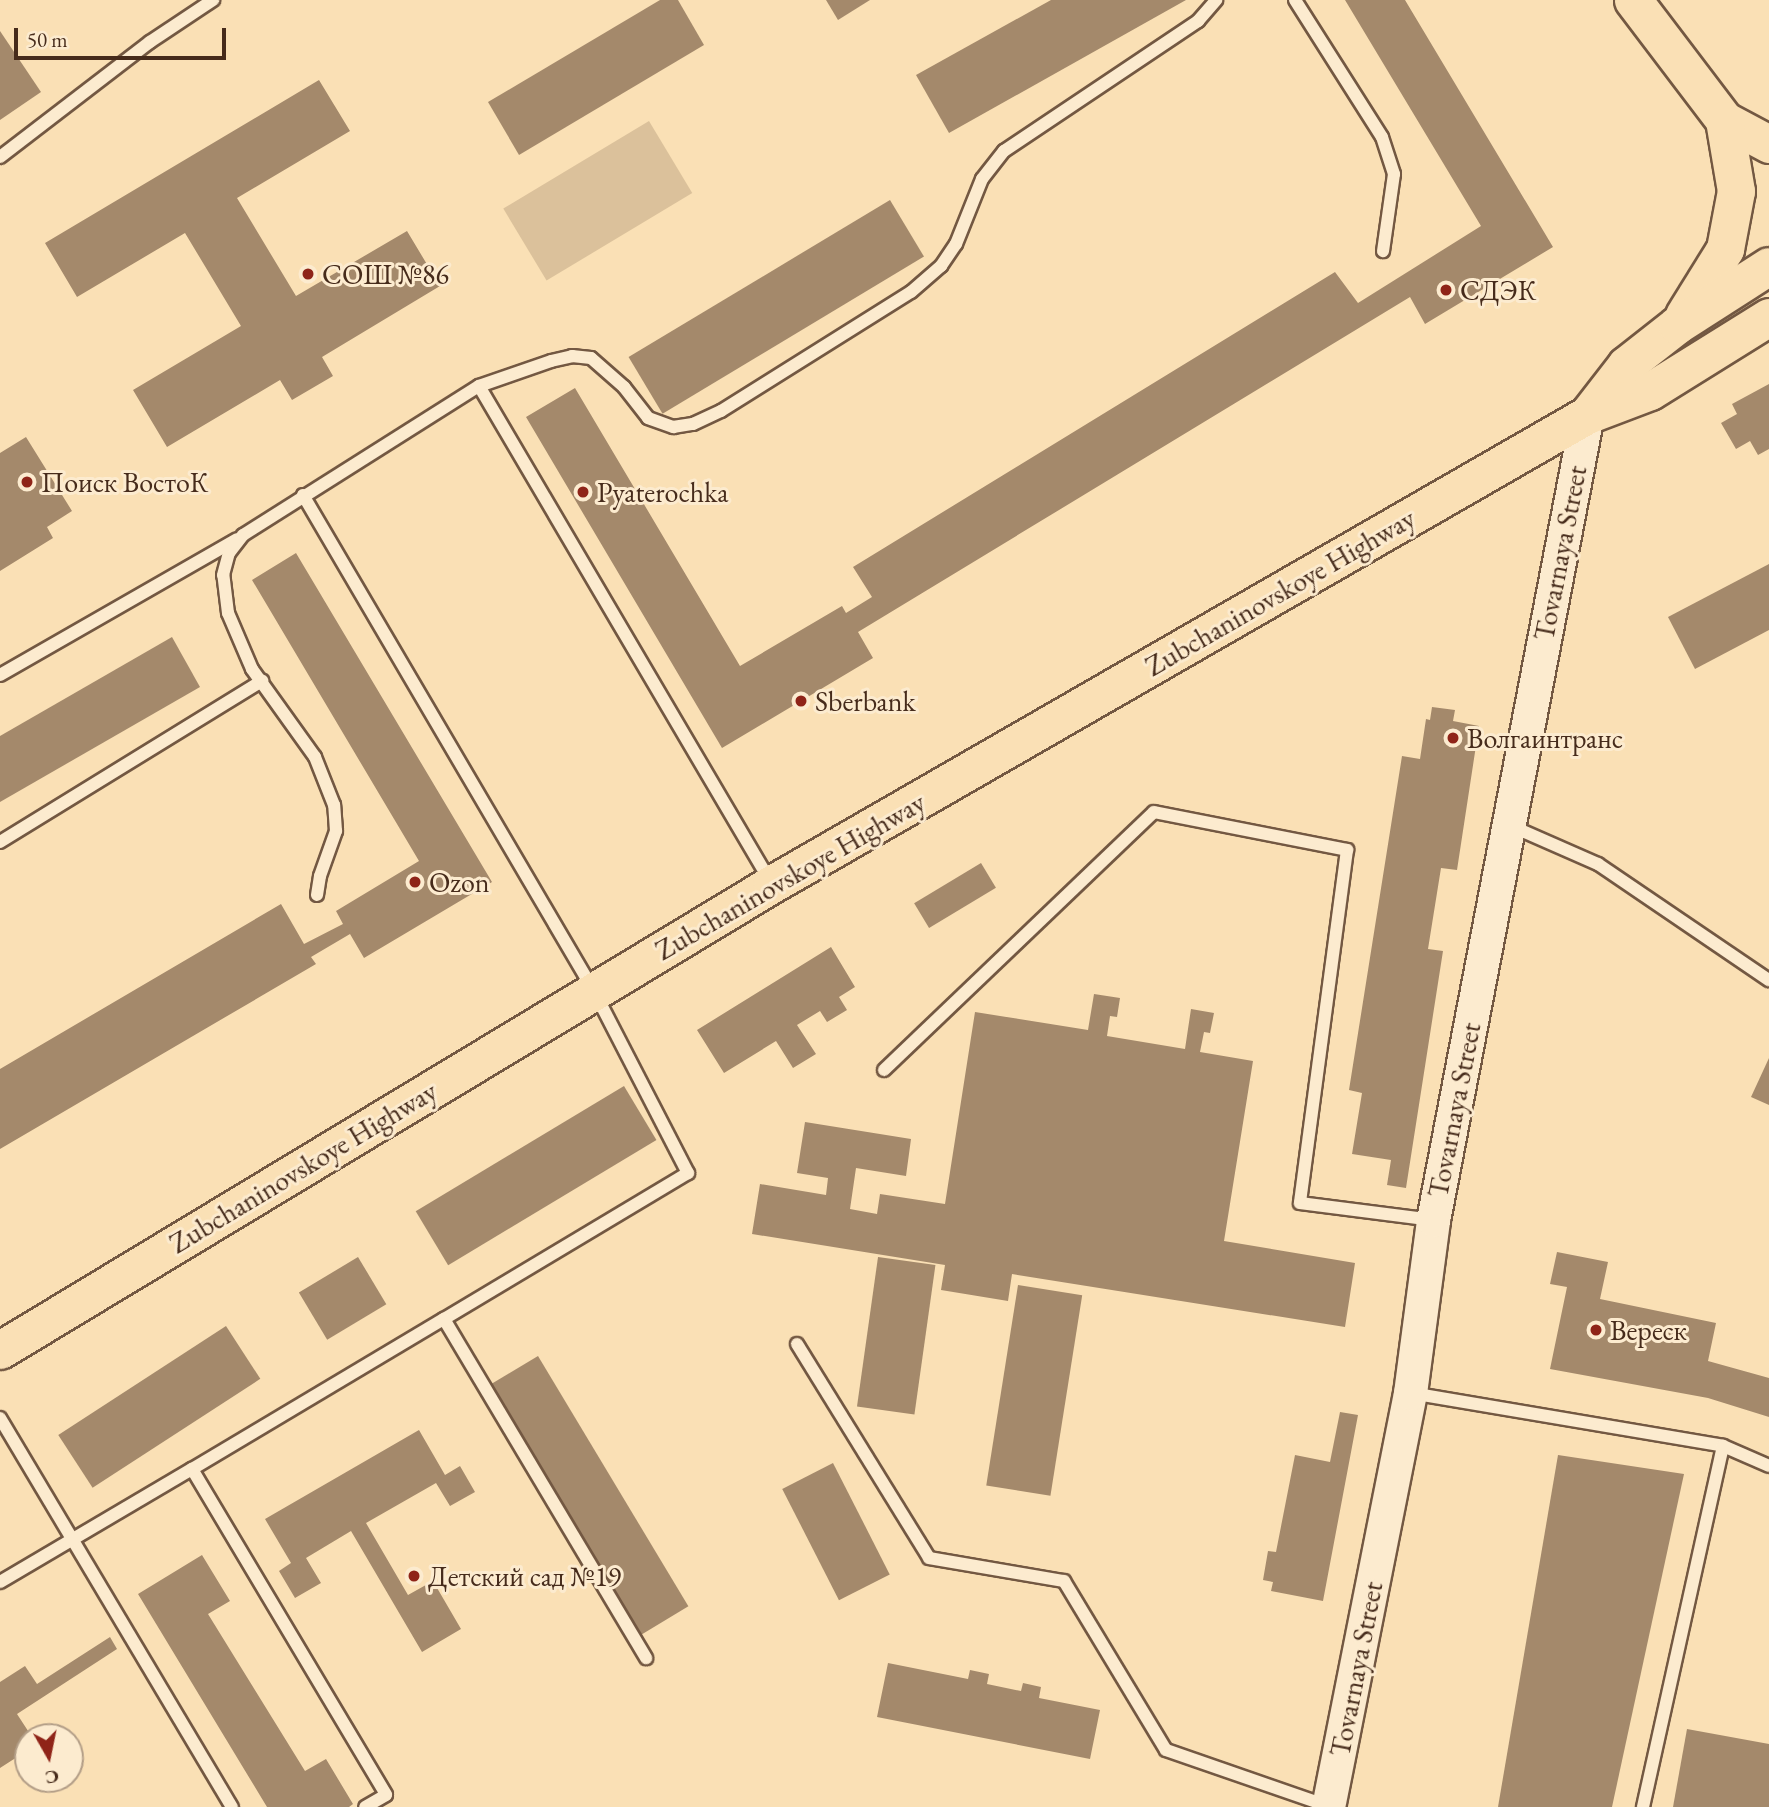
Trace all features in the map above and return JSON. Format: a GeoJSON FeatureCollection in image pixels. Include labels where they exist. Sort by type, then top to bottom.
{"type":"FeatureCollection","features":[{"type":"Feature","properties":{"kind":"main road"},"geometry":{"type":"LineString","coordinates":[[1633,0],[1724,120],[1767,141]]}},
{"type":"Feature","properties":{"kind":"main road"},"geometry":{"type":"LineString","coordinates":[[1677,325],[1725,249],[1736,191],[1724,120]]}},
{"type":"Feature","properties":{"kind":"main road","name":"Zubchaninovskoye Highway"},"geometry":{"type":"LineString","coordinates":[[1587,415],[1626,365],[1677,325],[1769,266]]}},
{"type":"Feature","properties":{"kind":"main road","name":"Zubchaninovskoye Highway"},"geometry":{"type":"LineString","coordinates":[[0,1350],[772,884],[1587,415],[1650,391],[1769,317]]}},
{"type":"Feature","properties":{"kind":"street","name":"Tovarnaya Street"},"geometry":{"type":"LineString","coordinates":[[1328,1807],[1410,1393],[1433,1220],[1587,415]]}},
{"type":"Feature","properties":{"kind":"lane"},"geometry":{"type":"LineString","coordinates":[[0,157],[150,42],[213,0]]}},
{"type":"Feature","properties":{"kind":"lane"},"geometry":{"type":"LineString","coordinates":[[0,676],[243,536],[303,495],[479,386],[572,356],[590,358],[624,387],[648,418],[673,427],[693,424],[721,411],[911,292],[942,266],[956,244],[982,179],[1004,150],[1198,21],[1216,0]]}},
{"type":"Feature","properties":{"kind":"lane"},"geometry":{"type":"LineString","coordinates":[[1295,0],[1382,137],[1394,174],[1383,251]]}},
{"type":"Feature","properties":{"kind":"lane"},"geometry":{"type":"LineString","coordinates":[[479,386],[772,884]]}},
{"type":"Feature","properties":{"kind":"lane"},"geometry":{"type":"LineString","coordinates":[[0,1583],[688,1173],[594,991],[303,495]]}},
{"type":"Feature","properties":{"kind":"lane"},"geometry":{"type":"LineString","coordinates":[[243,536],[229,554],[223,575],[229,612],[252,669],[315,757],[334,805],[336,831],[320,876],[317,895]]}},
{"type":"Feature","properties":{"kind":"lane"},"geometry":{"type":"LineString","coordinates":[[0,842],[262,681]]}},
{"type":"Feature","properties":{"kind":"lane"},"geometry":{"type":"LineString","coordinates":[[884,1070],[1154,812],[1348,850],[1300,1203],[1433,1220]]}},
{"type":"Feature","properties":{"kind":"lane"},"geometry":{"type":"LineString","coordinates":[[1507,824],[1598,864],[1769,979]]}},
{"type":"Feature","properties":{"kind":"lane"},"geometry":{"type":"LineString","coordinates":[[444,1319],[646,1658]]}},
{"type":"Feature","properties":{"kind":"lane"},"geometry":{"type":"LineString","coordinates":[[797,1344],[929,1559],[1064,1581],[1167,1750],[1328,1807]]}},
{"type":"Feature","properties":{"kind":"lane"},"geometry":{"type":"LineString","coordinates":[[1410,1393],[1723,1446],[1769,1466]]}},
{"type":"Feature","properties":{"kind":"lane"},"geometry":{"type":"LineString","coordinates":[[0,1418],[232,1807]]}},
{"type":"Feature","properties":{"kind":"lane"},"geometry":{"type":"LineString","coordinates":[[1643,1807],[1723,1446]]}},
{"type":"Feature","properties":{"kind":"lane"},"geometry":{"type":"LineString","coordinates":[[192,1469],[386,1795],[365,1807]]}},
{"type":"Feature","properties":{"kind":"shaded area"},"geometry":{"type":"Polygon","coordinates":[[[649,121],[692,193],[547,281],[503,209],[649,121]]]}},
{"type":"Feature","properties":{"kind":"building"},"geometry":{"type":"Polygon","coordinates":[[[660,0],[678,0],[704,45],[519,155],[488,102],[660,0]]]}},
{"type":"Feature","properties":{"kind":"building"},"geometry":{"type":"Polygon","coordinates":[[[826,0],[870,0],[838,20],[826,0]]]}},
{"type":"Feature","properties":{"kind":"building"},"geometry":{"type":"Polygon","coordinates":[[[1051,0],[1186,0],[949,133],[916,75],[1051,0]]]}},
{"type":"Feature","properties":{"kind":"building"},"geometry":{"type":"Polygon","coordinates":[[[1345,0],[1405,0],[1553,247],[1425,324],[1410,297],[858,632],[873,658],[722,748],[526,417],[575,388],[740,666],[842,606],[846,613],[872,597],[853,567],[1335,272],[1358,303],[1481,226],[1345,0]]]}},
{"type":"Feature","properties":{"kind":"building"},"geometry":{"type":"Polygon","coordinates":[[[0,31],[41,92],[0,120],[0,31]]]}},
{"type":"Feature","properties":{"kind":"building"},"geometry":{"type":"Polygon","coordinates":[[[319,80],[350,131],[237,198],[296,296],[407,231],[440,286],[322,357],[333,376],[292,400],[280,380],[167,447],[133,390],[241,326],[185,233],[77,297],[45,243],[319,80]]]}},
{"type":"Feature","properties":{"kind":"building"},"geometry":{"type":"Polygon","coordinates":[[[890,200],[924,257],[663,414],[629,357],[890,200]]]}},
{"type":"Feature","properties":{"kind":"building"},"geometry":{"type":"Polygon","coordinates":[[[1769,384],[1769,449],[1758,455],[1750,441],[1736,449],[1721,423],[1737,414],[1732,404],[1769,384]]]}},
{"type":"Feature","properties":{"kind":"building","name":"Поиск ВостоК"},"geometry":{"type":"Polygon","coordinates":[[[26,437],[72,511],[47,527],[53,538],[0,571],[0,453],[26,437]]]}},
{"type":"Feature","properties":{"kind":"building"},"geometry":{"type":"Polygon","coordinates":[[[296,553],[492,882],[364,958],[350,934],[311,957],[316,964],[0,1149],[0,1069],[281,904],[304,944],[343,924],[336,911],[419,861],[252,580],[296,553]]]}},
{"type":"Feature","properties":{"kind":"building"},"geometry":{"type":"Polygon","coordinates":[[[1769,564],[1769,630],[1695,669],[1668,617],[1769,564]]]}},
{"type":"Feature","properties":{"kind":"building"},"geometry":{"type":"Polygon","coordinates":[[[172,637],[200,687],[0,802],[0,736],[172,637]]]}},
{"type":"Feature","properties":{"kind":"building"},"geometry":{"type":"Polygon","coordinates":[[[1432,707],[1455,710],[1453,721],[1479,726],[1457,870],[1441,868],[1428,949],[1443,951],[1406,1188],[1387,1185],[1391,1160],[1352,1154],[1362,1093],[1349,1090],[1402,756],[1420,759],[1426,719],[1430,720],[1432,707]]]}},
{"type":"Feature","properties":{"kind":"building"},"geometry":{"type":"Polygon","coordinates":[[[981,863],[996,888],[929,928],[914,903],[981,863]]]}},
{"type":"Feature","properties":{"kind":"building"},"geometry":{"type":"Polygon","coordinates":[[[831,947],[855,987],[839,997],[847,1010],[827,1022],[820,1011],[797,1025],[816,1054],[793,1068],[776,1041],[724,1073],[697,1030],[831,947]]]}},
{"type":"Feature","properties":{"kind":"building"},"geometry":{"type":"Polygon","coordinates":[[[1094,994],[1120,998],[1117,1017],[1110,1016],[1107,1036],[1185,1049],[1191,1009],[1214,1013],[1210,1033],[1204,1032],[1200,1052],[1253,1061],[1224,1241],[1355,1263],[1345,1327],[1012,1274],[1008,1301],[941,1290],[945,1265],[752,1234],[760,1184],[826,1195],[828,1178],[797,1173],[805,1122],[911,1139],[906,1176],[856,1168],[850,1209],[877,1214],[880,1194],[945,1204],[975,1012],[1088,1030],[1094,994]]]}},
{"type":"Feature","properties":{"kind":"building"},"geometry":{"type":"Polygon","coordinates":[[[1769,1058],[1769,1105],[1751,1097],[1769,1058]]]}},
{"type":"Feature","properties":{"kind":"building"},"geometry":{"type":"Polygon","coordinates":[[[624,1086],[656,1140],[448,1265],[416,1211],[624,1086]]]}},
{"type":"Feature","properties":{"kind":"building"},"geometry":{"type":"Polygon","coordinates":[[[1557,1252],[1608,1262],[1600,1299],[1716,1323],[1708,1361],[1769,1378],[1769,1417],[1708,1398],[1550,1369],[1567,1287],[1550,1284],[1557,1252]]]}},
{"type":"Feature","properties":{"kind":"building"},"geometry":{"type":"Polygon","coordinates":[[[358,1257],[386,1304],[327,1340],[299,1293],[358,1257]]]}},
{"type":"Feature","properties":{"kind":"building"},"geometry":{"type":"Polygon","coordinates":[[[878,1257],[935,1265],[914,1415],[857,1407],[878,1257]]]}},
{"type":"Feature","properties":{"kind":"building"},"geometry":{"type":"Polygon","coordinates":[[[1018,1285],[1082,1295],[1050,1496],[986,1486],[1018,1285]]]}},
{"type":"Feature","properties":{"kind":"building"},"geometry":{"type":"Polygon","coordinates":[[[226,1326],[260,1379],[93,1488],[58,1435],[226,1326]]]}},
{"type":"Feature","properties":{"kind":"building"},"geometry":{"type":"Polygon","coordinates":[[[538,1356],[688,1606],[640,1635],[490,1385],[538,1356]]]}},
{"type":"Feature","properties":{"kind":"building"},"geometry":{"type":"Polygon","coordinates":[[[1340,1412],[1358,1415],[1323,1601],[1271,1591],[1273,1582],[1263,1580],[1268,1551],[1276,1552],[1295,1455],[1330,1462],[1340,1412]]]}},
{"type":"Feature","properties":{"kind":"building"},"geometry":{"type":"Polygon","coordinates":[[[419,1430],[445,1475],[460,1466],[475,1492],[450,1506],[436,1483],[366,1523],[408,1595],[433,1581],[461,1629],[422,1652],[351,1531],[306,1558],[321,1583],[295,1598],[279,1571],[291,1563],[265,1519],[419,1430]]]}},
{"type":"Feature","properties":{"kind":"building"},"geometry":{"type":"Polygon","coordinates":[[[1558,1455],[1684,1474],[1612,1807],[1498,1807],[1558,1455]]]}},
{"type":"Feature","properties":{"kind":"building"},"geometry":{"type":"Polygon","coordinates":[[[833,1463],[890,1574],[839,1600],[782,1489],[833,1463]]]}},
{"type":"Feature","properties":{"kind":"building"},"geometry":{"type":"Polygon","coordinates":[[[202,1555],[230,1601],[208,1614],[305,1771],[326,1759],[353,1804],[349,1807],[267,1807],[138,1594],[202,1555]]]}},
{"type":"Feature","properties":{"kind":"building"},"geometry":{"type":"Polygon","coordinates":[[[110,1637],[117,1649],[17,1714],[23,1723],[14,1723],[14,1759],[0,1768],[0,1682],[25,1666],[37,1684],[110,1637]]]}},
{"type":"Feature","properties":{"kind":"building"},"geometry":{"type":"Polygon","coordinates":[[[888,1663],[968,1679],[970,1670],[989,1674],[987,1684],[1021,1691],[1023,1683],[1041,1687],[1039,1698],[1100,1710],[1090,1759],[877,1717],[888,1663]]]}},
{"type":"Feature","properties":{"kind":"building"},"geometry":{"type":"Polygon","coordinates":[[[1687,1729],[1769,1744],[1769,1807],[1673,1807],[1687,1729]]]}},
{"type":"Feature","properties":{"kind":"place","name":"СОШ №86"},"geometry":{"type":"Point","coordinates":[308,274]}},
{"type":"Feature","properties":{"kind":"place","name":"СДЭК"},"geometry":{"type":"Point","coordinates":[1446,290]}},
{"type":"Feature","properties":{"kind":"place","name":"Поиск ВостоК"},"geometry":{"type":"Point","coordinates":[27,482]}},
{"type":"Feature","properties":{"kind":"place","name":"Pyaterochka"},"geometry":{"type":"Point","coordinates":[583,492]}},
{"type":"Feature","properties":{"kind":"place","name":"Sberbank"},"geometry":{"type":"Point","coordinates":[801,701]}},
{"type":"Feature","properties":{"kind":"place","name":"Волгаинтранс"},"geometry":{"type":"Point","coordinates":[1453,738]}},
{"type":"Feature","properties":{"kind":"place","name":"Ozon"},"geometry":{"type":"Point","coordinates":[415,882]}},
{"type":"Feature","properties":{"kind":"place","name":"Вереск"},"geometry":{"type":"Point","coordinates":[1596,1330]}},
{"type":"Feature","properties":{"kind":"place","name":"Детский сад №19"},"geometry":{"type":"Point","coordinates":[414,1576]}}]}
